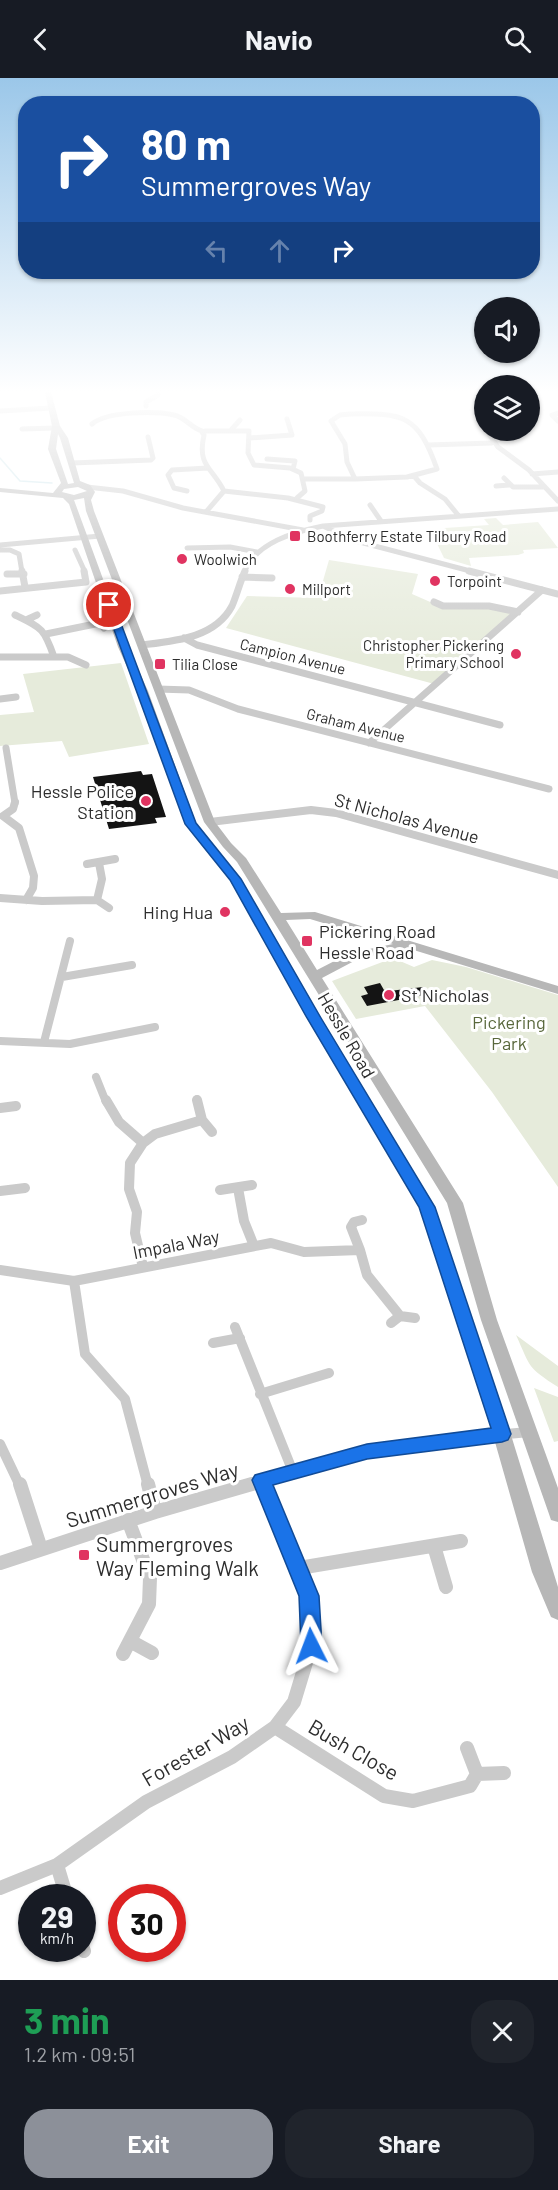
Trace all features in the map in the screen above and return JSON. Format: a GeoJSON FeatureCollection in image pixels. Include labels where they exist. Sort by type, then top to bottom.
{"type":"FeatureCollection","features":[{"type":"Feature","properties":{"kind":"street","name":"Hessle Road"},"geometry":{"type":"LineString","coordinates":[[64,481],[63,492],[73,503],[93,536],[142,645],[210,822],[227,845],[242,860],[455,1203],[489,1320],[558,1514]]}},
{"type":"Feature","properties":{"kind":"street","name":"Hessle Road"},"geometry":{"type":"LineString","coordinates":[[77,481],[88,489],[87,500],[93,536],[123,647],[143,692],[191,824],[235,879],[314,1018],[427,1207],[502,1434],[542,1572],[558,1611]]}},
{"type":"Feature","properties":{"kind":"street"},"geometry":{"type":"LineString","coordinates":[[171,481],[174,488],[187,491]]}},
{"type":"Feature","properties":{"kind":"street"},"geometry":{"type":"LineString","coordinates":[[220,481],[224,491]]}},
{"type":"Feature","properties":{"kind":"street"},"geometry":{"type":"LineString","coordinates":[[297,498],[305,491],[303,481]]}},
{"type":"Feature","properties":{"kind":"street"},"geometry":{"type":"LineString","coordinates":[[418,481],[445,499],[458,515]]}},
{"type":"Feature","properties":{"kind":"street"},"geometry":{"type":"LineString","coordinates":[[506,481],[509,484]]}},
{"type":"Feature","properties":{"kind":"street"},"geometry":{"type":"LineString","coordinates":[[538,481],[558,501]]}},
{"type":"Feature","properties":{"kind":"street"},"geometry":{"type":"LineString","coordinates":[[496,486],[509,484],[521,488],[544,487]]}},
{"type":"Feature","properties":{"kind":"street"},"geometry":{"type":"LineString","coordinates":[[0,490],[63,492],[79,497],[88,489],[109,489],[183,508],[305,530]]}},
{"type":"Feature","properties":{"kind":"street"},"geometry":{"type":"LineString","coordinates":[[224,491],[282,499],[297,498],[323,507],[322,511],[310,516],[310,520]]}},
{"type":"Feature","properties":{"kind":"street"},"geometry":{"type":"LineString","coordinates":[[206,512],[224,491]]}},
{"type":"Feature","properties":{"kind":"street"},"geometry":{"type":"LineString","coordinates":[[370,505],[381,521]]}},
{"type":"Feature","properties":{"kind":"street"},"geometry":{"type":"LineString","coordinates":[[173,513],[183,508]]}},
{"type":"Feature","properties":{"kind":"street"},"geometry":{"type":"LineString","coordinates":[[142,645],[184,638],[200,633],[223,620],[248,561],[256,552],[278,540],[305,530],[323,526],[381,521],[558,509]]}},
{"type":"Feature","properties":{"kind":"street"},"geometry":{"type":"LineString","coordinates":[[323,526],[352,540],[558,594]]}},
{"type":"Feature","properties":{"kind":"street"},"geometry":{"type":"LineString","coordinates":[[0,544],[93,536]]}},
{"type":"Feature","properties":{"kind":"street"},"geometry":{"type":"LineString","coordinates":[[188,548],[230,547],[256,552]]}},
{"type":"Feature","properties":{"kind":"street"},"geometry":{"type":"LineString","coordinates":[[0,550],[10,550],[19,554],[25,587]]}},
{"type":"Feature","properties":{"kind":"street"},"geometry":{"type":"LineString","coordinates":[[3,602],[0,591],[25,587],[48,588],[86,582],[87,576],[75,550]]}},
{"type":"Feature","properties":{"kind":"street"},"geometry":{"type":"LineString","coordinates":[[70,558],[78,557]]}},
{"type":"Feature","properties":{"kind":"street"},"geometry":{"type":"LineString","coordinates":[[7,574],[24,574]]}},
{"type":"Feature","properties":{"kind":"street"},"geometry":{"type":"LineString","coordinates":[[242,577],[272,578]]}},
{"type":"Feature","properties":{"kind":"street"},"geometry":{"type":"LineString","coordinates":[[369,743],[542,590]]}},
{"type":"Feature","properties":{"kind":"street"},"geometry":{"type":"LineString","coordinates":[[434,602],[443,606],[489,606],[518,612]]}},
{"type":"Feature","properties":{"kind":"street"},"geometry":{"type":"LineString","coordinates":[[46,634],[102,626],[99,614]]}},
{"type":"Feature","properties":{"kind":"street"},"geometry":{"type":"LineString","coordinates":[[15,615],[46,634],[54,657]]}},
{"type":"Feature","properties":{"kind":"street"},"geometry":{"type":"LineString","coordinates":[[26,620],[37,615]]}},
{"type":"Feature","properties":{"kind":"street","name":"Campion Avenue"},"geometry":{"type":"LineString","coordinates":[[184,638],[197,645],[500,725]]}},
{"type":"Feature","properties":{"kind":"street"},"geometry":{"type":"LineString","coordinates":[[0,657],[72,657],[86,665]]}},
{"type":"Feature","properties":{"kind":"street","name":"Graham Avenue"},"geometry":{"type":"LineString","coordinates":[[158,689],[169,687],[188,691],[220,700],[238,710],[549,789]]}},
{"type":"Feature","properties":{"kind":"street"},"geometry":{"type":"LineString","coordinates":[[0,699],[16,697]]}},
{"type":"Feature","properties":{"kind":"street"},"geometry":{"type":"LineString","coordinates":[[5,753],[15,803],[13,809],[2,816],[19,828],[34,876],[33,888],[26,900]]}},
{"type":"Feature","properties":{"kind":"street","name":"St Nicholas Avenue"},"geometry":{"type":"LineString","coordinates":[[210,822],[310,810],[336,813],[558,875]]}},
{"type":"Feature","properties":{"kind":"street"},"geometry":{"type":"LineString","coordinates":[[87,864],[115,860]]}},
{"type":"Feature","properties":{"kind":"street"},"geometry":{"type":"LineString","coordinates":[[98,900],[102,879],[99,863]]}},
{"type":"Feature","properties":{"kind":"street"},"geometry":{"type":"LineString","coordinates":[[0,898],[98,900],[109,908]]}},
{"type":"Feature","properties":{"kind":"street"},"geometry":{"type":"LineString","coordinates":[[277,917],[311,915],[558,990]]}},
{"type":"Feature","properties":{"kind":"street"},"geometry":{"type":"LineString","coordinates":[[44,1042],[70,941]]}},
{"type":"Feature","properties":{"kind":"street"},"geometry":{"type":"LineString","coordinates":[[314,977],[354,956],[404,945]]}},
{"type":"Feature","properties":{"kind":"street"},"geometry":{"type":"LineString","coordinates":[[62,977],[132,964]]}},
{"type":"Feature","properties":{"kind":"street"},"geometry":{"type":"LineString","coordinates":[[0,1041],[70,1044],[155,1027]]}},
{"type":"Feature","properties":{"kind":"street"},"geometry":{"type":"LineString","coordinates":[[96,1077],[104,1098],[123,1128],[143,1143]]}},
{"type":"Feature","properties":{"kind":"street"},"geometry":{"type":"LineString","coordinates":[[197,1099],[202,1120],[212,1132]]}},
{"type":"Feature","properties":{"kind":"street"},"geometry":{"type":"LineString","coordinates":[[0,1108],[16,1106]]}},
{"type":"Feature","properties":{"kind":"street"},"geometry":{"type":"LineString","coordinates":[[143,1267],[135,1233],[137,1212],[129,1189],[129,1163],[143,1143],[155,1134],[202,1120]]}},
{"type":"Feature","properties":{"kind":"street"},"geometry":{"type":"LineString","coordinates":[[220,1190],[252,1185]]}},
{"type":"Feature","properties":{"kind":"street"},"geometry":{"type":"LineString","coordinates":[[0,1191],[25,1188]]}},
{"type":"Feature","properties":{"kind":"street"},"geometry":{"type":"LineString","coordinates":[[238,1188],[244,1221],[254,1246]]}},
{"type":"Feature","properties":{"kind":"street"},"geometry":{"type":"LineString","coordinates":[[362,1220],[354,1222],[351,1227],[367,1275],[396,1319],[415,1318]]}},
{"type":"Feature","properties":{"kind":"street","name":"Impala Way"},"geometry":{"type":"LineString","coordinates":[[0,1270],[74,1281],[271,1243],[304,1252],[360,1250]]}},
{"type":"Feature","properties":{"kind":"street"},"geometry":{"type":"LineString","coordinates":[[74,1281],[85,1354],[125,1399],[155,1512]]}},
{"type":"Feature","properties":{"kind":"street"},"geometry":{"type":"LineString","coordinates":[[465,1322],[489,1320]]}},
{"type":"Feature","properties":{"kind":"street"},"geometry":{"type":"LineString","coordinates":[[234,1327],[292,1472]]}},
{"type":"Feature","properties":{"kind":"street"},"geometry":{"type":"LineString","coordinates":[[213,1342],[240,1338]]}},
{"type":"Feature","properties":{"kind":"street"},"geometry":{"type":"LineString","coordinates":[[260,1394],[328,1373]]}},
{"type":"Feature","properties":{"kind":"street","name":"Summergroves Way"},"geometry":{"type":"LineString","coordinates":[[0,1563],[128,1520],[367,1451],[529,1432]]}},
{"type":"Feature","properties":{"kind":"street"},"geometry":{"type":"LineString","coordinates":[[0,1444],[17,1475],[41,1549]]}},
{"type":"Feature","properties":{"kind":"street","name":"Forester Way"},"geometry":{"type":"LineString","coordinates":[[0,1888],[57,1865],[146,1802],[232,1757],[274,1727],[294,1702],[311,1646],[309,1596],[262,1480]]}},
{"type":"Feature","properties":{"kind":"street"},"geometry":{"type":"LineString","coordinates":[[128,1520],[150,1578],[148,1604],[127,1647],[152,1653]]}},
{"type":"Feature","properties":{"kind":"street"},"geometry":{"type":"LineString","coordinates":[[299,1568],[461,1541]]}},
{"type":"Feature","properties":{"kind":"street"},"geometry":{"type":"LineString","coordinates":[[434,1546],[446,1587]]}},
{"type":"Feature","properties":{"kind":"street","name":"Bush Close"},"geometry":{"type":"LineString","coordinates":[[274,1727],[384,1796],[413,1801],[470,1786],[477,1774]]}},
{"type":"Feature","properties":{"kind":"street"},"geometry":{"type":"LineString","coordinates":[[466,1748],[477,1774],[504,1773]]}},
{"type":"Feature","properties":{"kind":"street"},"geometry":{"type":"LineString","coordinates":[[57,1865],[63,1884]]}},
{"type":"Feature","properties":{"kind":"green space"},"geometry":{"type":"Polygon","coordinates":[[[496,518],[503,525],[538,522],[558,548],[523,550],[524,553],[518,555],[469,558],[471,566],[444,558],[430,529],[489,525],[484,519],[496,518]]]}},
{"type":"Feature","properties":{"kind":"green space"},"geometry":{"type":"Polygon","coordinates":[[[329,560],[418,574],[412,594],[444,608],[491,608],[519,614],[438,685],[226,628],[247,596],[318,598],[329,560]]]}},
{"type":"Feature","properties":{"kind":"green space"},"geometry":{"type":"Polygon","coordinates":[[[121,663],[149,744],[69,757],[62,741],[0,746],[0,715],[34,712],[23,674],[121,663]]]}},
{"type":"Feature","properties":{"kind":"green space","name":"Pickering Park"},"geometry":{"type":"Polygon","coordinates":[[[393,958],[414,967],[432,960],[466,967],[558,995],[558,1187],[492,1092],[425,1006],[356,1019],[332,981],[393,958]]]}},
{"type":"Feature","properties":{"kind":"green space"},"geometry":{"type":"Polygon","coordinates":[[[516,1335],[558,1366],[558,1387],[531,1366],[516,1335]]]}},
{"type":"Feature","properties":{"kind":"green space"},"geometry":{"type":"Polygon","coordinates":[[[534,1388],[558,1397],[558,1441],[554,1442],[534,1388]]]}},
{"type":"Feature","properties":{"kind":"building","name":"Hessle Police Station"},"geometry":{"type":"Polygon","coordinates":[[[141,771],[143,775],[152,774],[166,817],[155,818],[157,823],[109,829],[93,777],[141,771]]]}},
{"type":"Feature","properties":{"kind":"building","name":"St Nicholas"},"geometry":{"type":"Polygon","coordinates":[[[380,983],[384,990],[389,991],[423,987],[425,995],[367,1006],[361,996],[368,994],[364,987],[380,983]]]}},
{"type":"Feature","properties":{"kind":"waterway"},"geometry":{"type":"LineString","coordinates":[[20,481],[52,483]]}},
{"type":"Feature","properties":{"kind":"place","name":"Boothferry Estate Tilbury Road"},"geometry":{"type":"Point","coordinates":[295,536]}},
{"type":"Feature","properties":{"kind":"place","name":"Woolwich"},"geometry":{"type":"Point","coordinates":[182,559]}},
{"type":"Feature","properties":{"kind":"place","name":"Torpoint"},"geometry":{"type":"Point","coordinates":[435,581]}},
{"type":"Feature","properties":{"kind":"place","name":"Millport"},"geometry":{"type":"Point","coordinates":[290,589]}},
{"type":"Feature","properties":{"kind":"place","name":"Christopher Pickering Primary School"},"geometry":{"type":"Point","coordinates":[516,654]}},
{"type":"Feature","properties":{"kind":"place","name":"Tilia Close"},"geometry":{"type":"Point","coordinates":[160,664]}},
{"type":"Feature","properties":{"kind":"place","name":"Hessle Police Station"},"geometry":{"type":"Point","coordinates":[146,801]}},
{"type":"Feature","properties":{"kind":"place","name":"Hing Hua"},"geometry":{"type":"Point","coordinates":[225,912]}},
{"type":"Feature","properties":{"kind":"place","name":"Pickering Road Hessle Road"},"geometry":{"type":"Point","coordinates":[307,941]}},
{"type":"Feature","properties":{"kind":"place","name":"St Nicholas"},"geometry":{"type":"Point","coordinates":[389,995]}},
{"type":"Feature","properties":{"kind":"place","name":"Summergroves Way Fleming Walk"},"geometry":{"type":"Point","coordinates":[84,1555]}},
{"type":"Feature","properties":{"kind":"route"},"geometry":{"type":"LineString","coordinates":[[109,605],[191,824],[235,879],[314,1018],[427,1207],[502,1434],[367,1451],[262,1480],[309,1596],[311,1646]]}}]}
